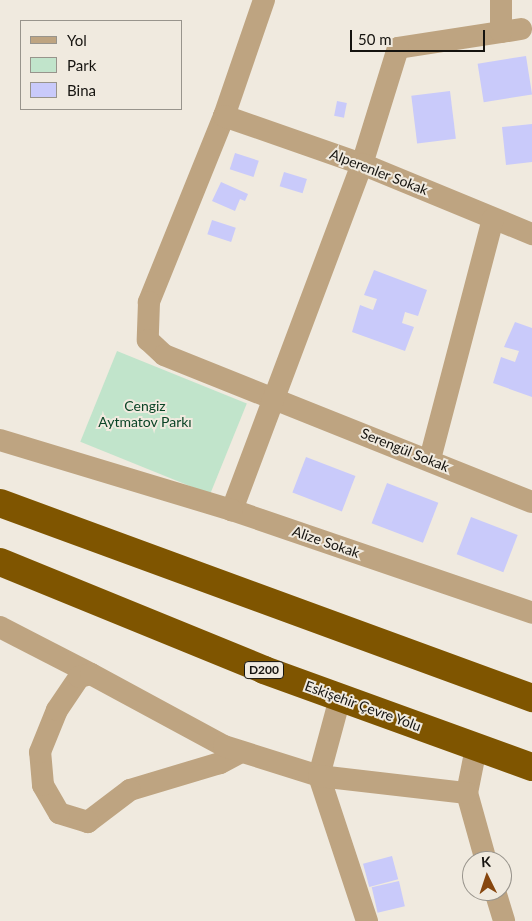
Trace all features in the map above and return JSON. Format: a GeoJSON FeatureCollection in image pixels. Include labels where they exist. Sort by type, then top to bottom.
{"type":"FeatureCollection","features":[{"type":"Feature","properties":{"kind":"highway"},"geometry":{"type":"LineString","coordinates":[[0,503],[532,698]]}},
{"type":"Feature","properties":{"kind":"highway","name":"Eskişehir Çevre Yolu"},"geometry":{"type":"LineString","coordinates":[[0,562],[340,698],[532,767]]}},
{"type":"Feature","properties":{"kind":"street","name":"Serengül Sokak"},"geometry":{"type":"LineString","coordinates":[[264,0],[224,116],[149,302],[148,340],[164,355],[430,459],[532,502]]}},
{"type":"Feature","properties":{"kind":"street"},"geometry":{"type":"LineString","coordinates":[[232,510],[276,399],[362,164],[398,48],[511,31],[501,0]]}},
{"type":"Feature","properties":{"kind":"street","name":"Alperenler Sokak"},"geometry":{"type":"LineString","coordinates":[[224,116],[362,164],[532,234]]}},
{"type":"Feature","properties":{"kind":"street"},"geometry":{"type":"LineString","coordinates":[[430,459],[494,219]]}},
{"type":"Feature","properties":{"kind":"street","name":"Alize Sokak"},"geometry":{"type":"LineString","coordinates":[[0,440],[232,510],[532,613]]}},
{"type":"Feature","properties":{"kind":"street"},"geometry":{"type":"LineString","coordinates":[[0,627],[224,746],[319,776],[467,793]]}},
{"type":"Feature","properties":{"kind":"street"},"geometry":{"type":"LineString","coordinates":[[91,674],[79,677],[57,710],[40,752],[43,786],[59,813],[88,822],[130,790],[220,763],[241,752]]}},
{"type":"Feature","properties":{"kind":"street"},"geometry":{"type":"LineString","coordinates":[[340,698],[319,776],[366,921]]}},
{"type":"Feature","properties":{"kind":"street"},"geometry":{"type":"LineString","coordinates":[[476,748],[467,793],[483,851]]}},
{"type":"Feature","properties":{"kind":"street"},"geometry":{"type":"LineString","coordinates":[[498,901],[504,921]]}},
{"type":"Feature","properties":{"kind":"green space","name":"Cengiz Aytmatov Parkı"},"geometry":{"type":"Polygon","coordinates":[[[117,351],[247,403],[210,494],[80,442],[117,351]]]}},
{"type":"Feature","properties":{"kind":"building"},"geometry":{"type":"Polygon","coordinates":[[[526,56],[532,95],[484,102],[478,64],[526,56]]]}},
{"type":"Feature","properties":{"kind":"building"},"geometry":{"type":"Polygon","coordinates":[[[450,91],[456,139],[417,143],[411,96],[450,91]]]}},
{"type":"Feature","properties":{"kind":"building"},"geometry":{"type":"Polygon","coordinates":[[[337,101],[347,103],[344,118],[334,116],[337,101]]]}},
{"type":"Feature","properties":{"kind":"building"},"geometry":{"type":"Polygon","coordinates":[[[532,124],[532,162],[506,165],[502,127],[532,124]]]}},
{"type":"Feature","properties":{"kind":"building"},"geometry":{"type":"Polygon","coordinates":[[[235,153],[259,161],[254,177],[230,169],[235,153]]]}},
{"type":"Feature","properties":{"kind":"building"},"geometry":{"type":"Polygon","coordinates":[[[284,172],[307,179],[303,193],[280,186],[284,172]]]}},
{"type":"Feature","properties":{"kind":"building"},"geometry":{"type":"Polygon","coordinates":[[[221,182],[248,194],[245,201],[240,199],[235,211],[212,201],[221,182]]]}},
{"type":"Feature","properties":{"kind":"building"},"geometry":{"type":"Polygon","coordinates":[[[212,220],[236,228],[231,242],[207,234],[212,220]]]}},
{"type":"Feature","properties":{"kind":"building"},"geometry":{"type":"Polygon","coordinates":[[[374,270],[427,290],[418,316],[405,312],[402,323],[414,327],[405,351],[352,332],[360,305],[373,310],[377,299],[364,295],[374,270]]]}},
{"type":"Feature","properties":{"kind":"building"},"geometry":{"type":"Polygon","coordinates":[[[515,322],[532,328],[532,397],[493,383],[501,357],[515,362],[519,351],[504,347],[515,322]]]}},
{"type":"Feature","properties":{"kind":"building"},"geometry":{"type":"Polygon","coordinates":[[[306,457],[355,476],[342,511],[292,492],[306,457]]]}},
{"type":"Feature","properties":{"kind":"building"},"geometry":{"type":"Polygon","coordinates":[[[387,483],[438,503],[423,543],[372,523],[387,483]]]}},
{"type":"Feature","properties":{"kind":"building"},"geometry":{"type":"Polygon","coordinates":[[[471,517],[518,535],[503,572],[457,554],[471,517]]]}},
{"type":"Feature","properties":{"kind":"building"},"geometry":{"type":"Polygon","coordinates":[[[392,856],[398,879],[369,887],[363,864],[392,856]]]}},
{"type":"Feature","properties":{"kind":"building"},"geometry":{"type":"Polygon","coordinates":[[[399,881],[405,906],[378,913],[372,887],[399,881]]]}}]}
